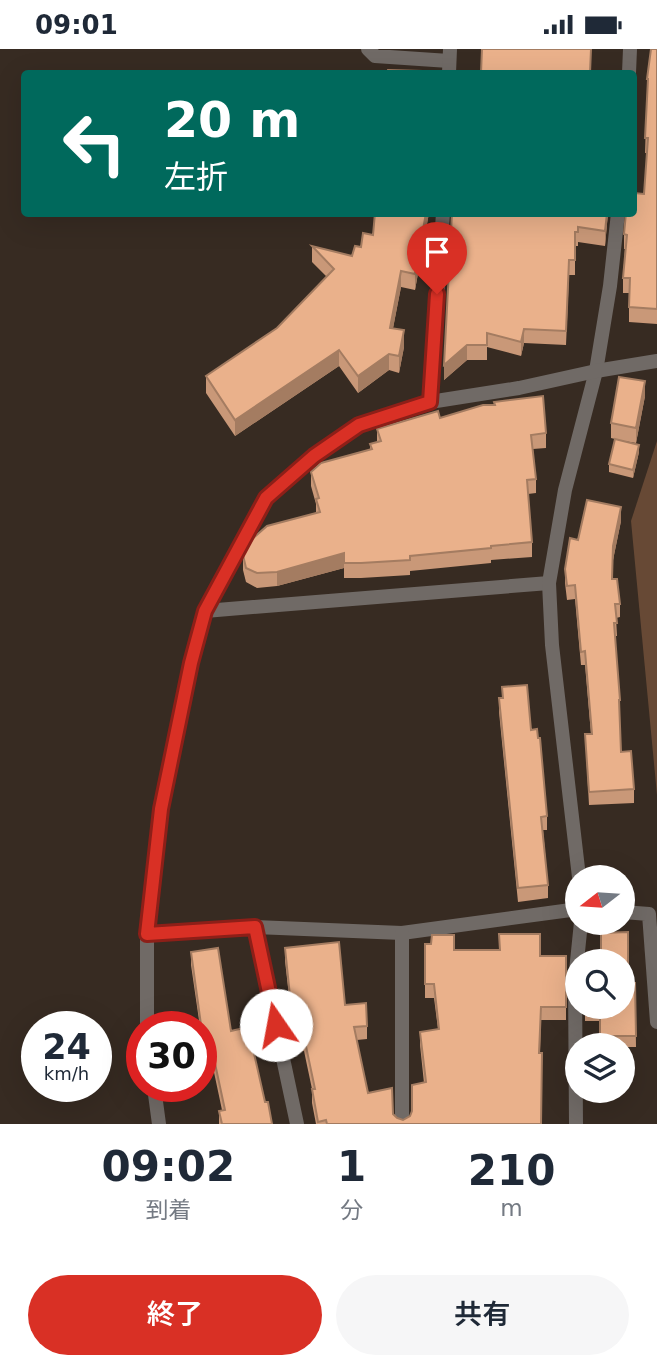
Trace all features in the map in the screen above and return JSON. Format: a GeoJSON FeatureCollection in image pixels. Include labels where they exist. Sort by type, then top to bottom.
{"type":"FeatureCollection","features":[{"type":"Feature","properties":{"kind":"street"},"geometry":{"type":"LineString","coordinates":[[368,49],[375,56],[449,61]]}},
{"type":"Feature","properties":{"kind":"street"},"geometry":{"type":"LineString","coordinates":[[629,70],[630,49]]}},
{"type":"Feature","properties":{"kind":"street"},"geometry":{"type":"LineString","coordinates":[[430,402],[443,217]]}},
{"type":"Feature","properties":{"kind":"street"},"geometry":{"type":"LineString","coordinates":[[578,865],[552,645],[549,583],[565,490],[596,371],[618,217]]}},
{"type":"Feature","properties":{"kind":"street"},"geometry":{"type":"LineString","coordinates":[[147,1011],[147,934],[161,809],[191,663],[205,611],[266,498],[314,456],[359,425],[430,402],[657,361]]}},
{"type":"Feature","properties":{"kind":"street"},"geometry":{"type":"LineString","coordinates":[[205,611],[549,583]]}},
{"type":"Feature","properties":{"kind":"street"},"geometry":{"type":"LineString","coordinates":[[147,934],[255,927],[402,933],[565,911]]}},
{"type":"Feature","properties":{"kind":"street"},"geometry":{"type":"LineString","coordinates":[[635,913],[649,914],[657,1022]]}},
{"type":"Feature","properties":{"kind":"street"},"geometry":{"type":"LineString","coordinates":[[255,927],[297,1124]]}},
{"type":"Feature","properties":{"kind":"street"},"geometry":{"type":"LineString","coordinates":[[402,933],[402,1124]]}},
{"type":"Feature","properties":{"kind":"street"},"geometry":{"type":"LineString","coordinates":[[576,1124],[575,981],[580,935]]}},
{"type":"Feature","properties":{"kind":"street"},"geometry":{"type":"LineString","coordinates":[[157,1102],[159,1124]]}},
{"type":"Feature","properties":{"kind":"shaded area"},"geometry":{"type":"Polygon","coordinates":[[[657,441],[657,795],[631,521],[657,441]]]}},
{"type":"Feature","properties":{"kind":"building"},"geometry":{"type":"Polygon","coordinates":[[[482,49],[591,49],[590,70],[481,70],[482,49]]]}},
{"type":"Feature","properties":{"kind":"building"},"geometry":{"type":"Polygon","coordinates":[[[651,49],[657,49],[657,309],[629,307],[630,278],[623,278],[627,235],[624,234],[626,217],[637,217],[637,193],[644,194],[648,138],[645,138],[651,49]]]}},
{"type":"Feature","properties":{"kind":"building"},"geometry":{"type":"Polygon","coordinates":[[[375,217],[425,217],[415,274],[401,271],[390,328],[404,330],[399,356],[389,354],[358,376],[339,350],[235,420],[206,376],[277,328],[334,269],[312,246],[352,256],[355,246],[361,247],[363,233],[373,235],[375,217]]]}},
{"type":"Feature","properties":{"kind":"building"},"geometry":{"type":"Polygon","coordinates":[[[452,217],[607,217],[605,231],[578,227],[578,232],[575,232],[575,260],[569,260],[566,331],[524,329],[521,342],[487,333],[487,345],[467,345],[444,365],[452,217]]]}},
{"type":"Feature","properties":{"kind":"building"},"geometry":{"type":"Polygon","coordinates":[[[619,377],[645,381],[636,428],[611,423],[619,377]]]}},
{"type":"Feature","properties":{"kind":"building"},"geometry":{"type":"Polygon","coordinates":[[[543,396],[546,433],[531,435],[536,479],[527,480],[532,542],[410,556],[410,560],[344,563],[344,553],[277,572],[257,573],[246,568],[243,555],[251,540],[267,526],[320,512],[311,472],[321,463],[372,449],[370,444],[381,441],[377,429],[438,411],[440,418],[483,405],[495,405],[494,402],[543,396]]]}},
{"type":"Feature","properties":{"kind":"building"},"geometry":{"type":"Polygon","coordinates":[[[615,439],[639,445],[633,470],[609,464],[615,439]]]}},
{"type":"Feature","properties":{"kind":"building"},"geometry":{"type":"Polygon","coordinates":[[[587,500],[621,507],[613,546],[612,579],[617,579],[620,604],[615,604],[617,623],[614,623],[621,752],[631,751],[634,789],[589,792],[585,734],[592,734],[585,651],[581,652],[575,585],[567,586],[565,569],[570,538],[578,540],[587,500]]]}},
{"type":"Feature","properties":{"kind":"building"},"geometry":{"type":"Polygon","coordinates":[[[527,685],[531,730],[537,729],[540,738],[547,816],[541,817],[548,885],[518,888],[499,698],[503,698],[502,687],[527,685]]]}},
{"type":"Feature","properties":{"kind":"building"},"geometry":{"type":"Polygon","coordinates":[[[499,934],[540,934],[540,956],[565,956],[565,1007],[541,1007],[541,1124],[318,1122],[312,1089],[315,1089],[304,1037],[292,1039],[286,1013],[290,1013],[286,998],[290,996],[285,948],[339,942],[345,1005],[366,1003],[367,1026],[354,1027],[368,1093],[392,1088],[393,1114],[403,1120],[410,1116],[412,1111],[412,1085],[426,1082],[420,1032],[439,1029],[434,984],[425,984],[425,944],[431,944],[432,935],[454,935],[454,950],[500,950],[499,934]]]}},
{"type":"Feature","properties":{"kind":"building"},"geometry":{"type":"Polygon","coordinates":[[[601,935],[628,935],[628,949],[601,949],[601,935]]]}},
{"type":"Feature","properties":{"kind":"building"},"geometry":{"type":"Polygon","coordinates":[[[218,948],[231,1031],[248,1027],[272,1124],[222,1124],[219,1111],[225,1110],[217,1073],[217,1011],[199,1011],[191,952],[218,948]]]}},
{"type":"Feature","properties":{"kind":"building"},"geometry":{"type":"Polygon","coordinates":[[[635,983],[636,1036],[635,1033],[600,1033],[600,1019],[635,1019],[635,983]]]}},
{"type":"Feature","properties":{"kind":"route"},"geometry":{"type":"LineString","coordinates":[[276,1025],[255,927],[147,934],[161,809],[191,663],[205,611],[266,498],[314,456],[359,425],[430,402],[437,294]]}}]}
